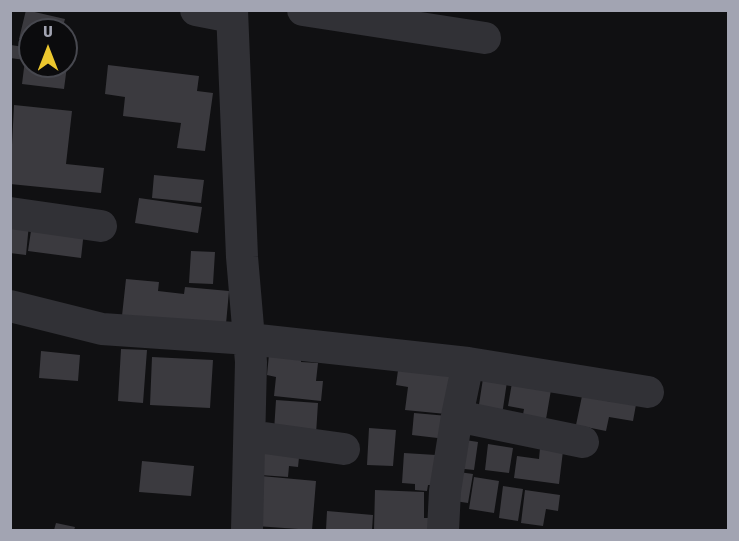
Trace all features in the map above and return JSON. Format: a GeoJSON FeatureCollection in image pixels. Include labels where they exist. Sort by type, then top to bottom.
{"type":"FeatureCollection","features":[{"type":"Feature","properties":{"kind":"street"},"geometry":{"type":"LineString","coordinates":[[196,10],[232,14],[242,257],[249,339],[250,436],[247,531]]}},
{"type":"Feature","properties":{"kind":"street"},"geometry":{"type":"LineString","coordinates":[[303,10],[485,38]]}},
{"type":"Feature","properties":{"kind":"street"},"geometry":{"type":"LineString","coordinates":[[10,213],[101,226]]}},
{"type":"Feature","properties":{"kind":"street"},"geometry":{"type":"LineString","coordinates":[[10,306],[102,329],[249,339],[468,363],[648,392]]}},
{"type":"Feature","properties":{"kind":"street"},"geometry":{"type":"LineString","coordinates":[[443,531],[446,491],[457,416],[468,363]]}},
{"type":"Feature","properties":{"kind":"street"},"geometry":{"type":"LineString","coordinates":[[457,416],[583,442]]}},
{"type":"Feature","properties":{"kind":"street"},"geometry":{"type":"LineString","coordinates":[[250,436],[344,449]]}},
{"type":"Feature","properties":{"kind":"building"},"geometry":{"type":"Polygon","coordinates":[[[26,10],[61,18],[24,18],[26,10]]]}},
{"type":"Feature","properties":{"kind":"building"},"geometry":{"type":"Polygon","coordinates":[[[11,45],[18,46],[18,59],[10,58],[11,45]]]}},
{"type":"Feature","properties":{"kind":"building"},"geometry":{"type":"Polygon","coordinates":[[[108,65],[199,76],[197,91],[213,93],[205,151],[177,148],[181,123],[123,116],[125,97],[105,94],[108,65]]]}},
{"type":"Feature","properties":{"kind":"building"},"geometry":{"type":"Polygon","coordinates":[[[23,78],[65,78],[64,89],[22,84],[23,78]]]}},
{"type":"Feature","properties":{"kind":"building"},"geometry":{"type":"Polygon","coordinates":[[[14,105],[72,111],[66,164],[104,168],[101,193],[10,184],[14,105]]]}},
{"type":"Feature","properties":{"kind":"building"},"geometry":{"type":"Polygon","coordinates":[[[154,175],[204,180],[201,203],[152,198],[154,175]]]}},
{"type":"Feature","properties":{"kind":"building"},"geometry":{"type":"Polygon","coordinates":[[[139,198],[202,207],[198,233],[135,223],[139,198]]]}},
{"type":"Feature","properties":{"kind":"building"},"geometry":{"type":"Polygon","coordinates":[[[10,222],[29,224],[26,255],[10,253],[10,222]]]}},
{"type":"Feature","properties":{"kind":"building"},"geometry":{"type":"Polygon","coordinates":[[[32,224],[84,231],[81,258],[28,251],[32,224]]]}},
{"type":"Feature","properties":{"kind":"building"},"geometry":{"type":"Polygon","coordinates":[[[191,251],[215,252],[213,284],[189,283],[191,251]]]}},
{"type":"Feature","properties":{"kind":"building"},"geometry":{"type":"Polygon","coordinates":[[[126,279],[159,282],[158,291],[184,294],[185,287],[229,291],[225,335],[121,325],[126,279]]]}},
{"type":"Feature","properties":{"kind":"building"},"geometry":{"type":"Polygon","coordinates":[[[270,344],[302,348],[301,362],[318,363],[316,381],[323,381],[321,401],[274,396],[276,377],[267,375],[270,344]]]}},
{"type":"Feature","properties":{"kind":"building"},"geometry":{"type":"Polygon","coordinates":[[[121,349],[147,350],[143,403],[118,401],[121,349]]]}},
{"type":"Feature","properties":{"kind":"building"},"geometry":{"type":"Polygon","coordinates":[[[41,351],[80,355],[78,381],[39,378],[41,351]]]}},
{"type":"Feature","properties":{"kind":"building"},"geometry":{"type":"Polygon","coordinates":[[[152,357],[213,360],[210,408],[150,405],[152,357]]]}},
{"type":"Feature","properties":{"kind":"building"},"geometry":{"type":"Polygon","coordinates":[[[399,363],[451,368],[446,414],[405,410],[408,387],[396,385],[399,363]]]}},
{"type":"Feature","properties":{"kind":"building"},"geometry":{"type":"Polygon","coordinates":[[[484,372],[508,375],[502,415],[478,411],[484,372]]]}},
{"type":"Feature","properties":{"kind":"building"},"geometry":{"type":"Polygon","coordinates":[[[513,377],[552,384],[545,425],[522,420],[524,409],[508,406],[513,377]]]}},
{"type":"Feature","properties":{"kind":"building"},"geometry":{"type":"Polygon","coordinates":[[[613,394],[637,399],[633,421],[609,417],[606,431],[576,425],[582,396],[612,402],[613,394]]]}},
{"type":"Feature","properties":{"kind":"building"},"geometry":{"type":"Polygon","coordinates":[[[276,400],[318,403],[316,434],[274,431],[276,400]]]}},
{"type":"Feature","properties":{"kind":"building"},"geometry":{"type":"Polygon","coordinates":[[[414,413],[448,416],[446,439],[412,435],[414,413]]]}},
{"type":"Feature","properties":{"kind":"building"},"geometry":{"type":"Polygon","coordinates":[[[369,428],[396,430],[393,466],[367,465],[369,428]]]}},
{"type":"Feature","properties":{"kind":"building"},"geometry":{"type":"Polygon","coordinates":[[[459,439],[478,442],[474,470],[455,468],[459,439]]]}},
{"type":"Feature","properties":{"kind":"building"},"geometry":{"type":"Polygon","coordinates":[[[263,444],[300,448],[298,467],[289,466],[288,477],[260,475],[263,444]]]}},
{"type":"Feature","properties":{"kind":"building"},"geometry":{"type":"Polygon","coordinates":[[[488,444],[513,448],[509,473],[485,470],[488,444]]]}},
{"type":"Feature","properties":{"kind":"building"},"geometry":{"type":"Polygon","coordinates":[[[540,448],[563,451],[559,484],[514,478],[517,456],[539,459],[540,448]]]}},
{"type":"Feature","properties":{"kind":"building"},"geometry":{"type":"Polygon","coordinates":[[[404,453],[436,455],[434,485],[428,485],[427,491],[415,490],[415,484],[402,483],[404,453]]]}},
{"type":"Feature","properties":{"kind":"building"},"geometry":{"type":"Polygon","coordinates":[[[142,461],[194,466],[191,496],[139,492],[142,461]]]}},
{"type":"Feature","properties":{"kind":"building"},"geometry":{"type":"Polygon","coordinates":[[[452,471],[473,474],[468,503],[448,500],[452,471]]]}},
{"type":"Feature","properties":{"kind":"building"},"geometry":{"type":"Polygon","coordinates":[[[261,476],[316,481],[312,530],[256,526],[261,476]]]}},
{"type":"Feature","properties":{"kind":"building"},"geometry":{"type":"Polygon","coordinates":[[[474,477],[499,481],[494,513],[469,509],[474,477]]]}},
{"type":"Feature","properties":{"kind":"building"},"geometry":{"type":"Polygon","coordinates":[[[503,486],[523,489],[518,521],[499,518],[503,486]]]}},
{"type":"Feature","properties":{"kind":"building"},"geometry":{"type":"Polygon","coordinates":[[[375,490],[424,492],[424,518],[434,518],[434,530],[374,530],[375,490]]]}},
{"type":"Feature","properties":{"kind":"building"},"geometry":{"type":"Polygon","coordinates":[[[525,490],[560,495],[558,511],[546,509],[543,526],[521,523],[525,490]]]}},
{"type":"Feature","properties":{"kind":"building"},"geometry":{"type":"Polygon","coordinates":[[[327,511],[373,515],[372,530],[326,530],[327,511]]]}},
{"type":"Feature","properties":{"kind":"building"},"geometry":{"type":"Polygon","coordinates":[[[56,523],[75,527],[74,530],[54,530],[56,523]]]}}]}
